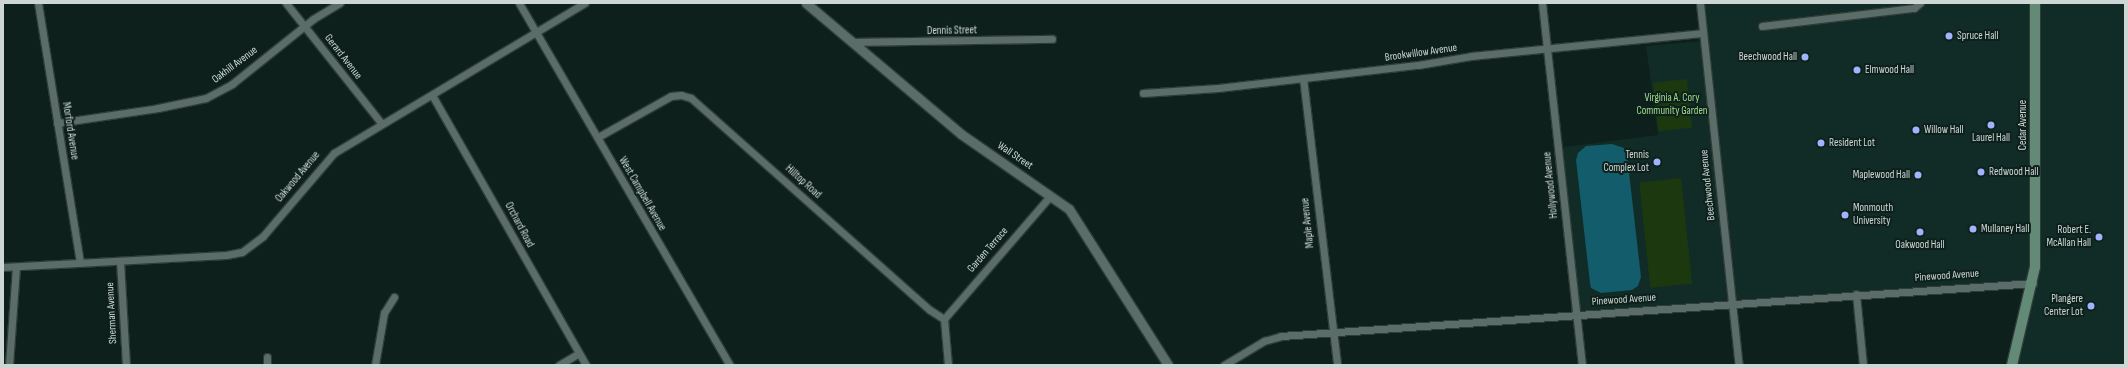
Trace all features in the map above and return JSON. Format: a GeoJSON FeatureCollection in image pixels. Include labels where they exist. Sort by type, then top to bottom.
{"type":"FeatureCollection","features":[{"type":"Feature","properties":{"kind":"main road","name":"Cedar Avenue"},"geometry":{"type":"LineString","coordinates":[[2012,365],[2033,283],[2035,242],[2035,3]]}},
{"type":"Feature","properties":{"kind":"street","name":"Morford Avenue"},"geometry":{"type":"LineString","coordinates":[[38,3],[80,263]]}},
{"type":"Feature","properties":{"kind":"street","name":"Gerard Avenue"},"geometry":{"type":"LineString","coordinates":[[286,3],[382,124]]}},
{"type":"Feature","properties":{"kind":"street","name":"Oakhill Avenue"},"geometry":{"type":"LineString","coordinates":[[57,123],[158,108],[206,98],[232,84],[304,26],[340,3]]}},
{"type":"Feature","properties":{"kind":"street","name":"West Campbell Avenue"},"geometry":{"type":"LineString","coordinates":[[519,3],[730,365]]}},
{"type":"Feature","properties":{"kind":"street","name":"Oakwood Avenue"},"geometry":{"type":"LineString","coordinates":[[3,267],[230,255],[242,252],[264,236],[329,158],[382,124],[585,3]]}},
{"type":"Feature","properties":{"kind":"street","name":"Wall Street"},"geometry":{"type":"LineString","coordinates":[[806,3],[961,134],[1068,209],[1082,227],[1168,365]]}},
{"type":"Feature","properties":{"kind":"street","name":"Hollywood Avenue"},"geometry":{"type":"LineString","coordinates":[[1542,3],[1582,365]]}},
{"type":"Feature","properties":{"kind":"street","name":"Beechwood Avenue"},"geometry":{"type":"LineString","coordinates":[[1700,3],[1739,365]]}},
{"type":"Feature","properties":{"kind":"street"},"geometry":{"type":"LineString","coordinates":[[1762,26],[1914,8],[1920,3]]}},
{"type":"Feature","properties":{"kind":"street","name":"Brookwillow Avenue"},"geometry":{"type":"LineString","coordinates":[[1143,94],[1171,93],[1547,48],[1703,33]]}},
{"type":"Feature","properties":{"kind":"street","name":"Dennis Street"},"geometry":{"type":"LineString","coordinates":[[852,42],[1052,39]]}},
{"type":"Feature","properties":{"kind":"street","name":"Maple Avenue"},"geometry":{"type":"LineString","coordinates":[[1303,78],[1337,365]]}},
{"type":"Feature","properties":{"kind":"street","name":"Orchard Road"},"geometry":{"type":"LineString","coordinates":[[432,95],[586,365]]}},
{"type":"Feature","properties":{"kind":"street","name":"Hilltop Road"},"geometry":{"type":"LineString","coordinates":[[598,137],[671,96],[681,95],[691,98],[930,310],[944,319]]}},
{"type":"Feature","properties":{"kind":"street","name":"Garden Terrace"},"geometry":{"type":"LineString","coordinates":[[944,319],[1050,196]]}},
{"type":"Feature","properties":{"kind":"street","name":"Sherman Avenue"},"geometry":{"type":"LineString","coordinates":[[120,261],[126,365]]}},
{"type":"Feature","properties":{"kind":"street"},"geometry":{"type":"LineString","coordinates":[[9,365],[16,267]]}},
{"type":"Feature","properties":{"kind":"street","name":"Pinewood Avenue"},"geometry":{"type":"LineString","coordinates":[[1224,365],[1274,337],[1856,294],[2033,283]]}},
{"type":"Feature","properties":{"kind":"street"},"geometry":{"type":"LineString","coordinates":[[1856,294],[1863,365]]}},
{"type":"Feature","properties":{"kind":"street"},"geometry":{"type":"LineString","coordinates":[[375,365],[384,313],[394,297]]}},
{"type":"Feature","properties":{"kind":"street"},"geometry":{"type":"LineString","coordinates":[[944,319],[948,365]]}},
{"type":"Feature","properties":{"kind":"street"},"geometry":{"type":"LineString","coordinates":[[558,365],[579,352]]}},
{"type":"Feature","properties":{"kind":"street"},"geometry":{"type":"LineString","coordinates":[[267,357],[267,365]]}},
{"type":"Feature","properties":{"kind":"shaded area","name":"Monmouth University"},"geometry":{"type":"Polygon","coordinates":[[[1700,3],[2125,3],[2125,365],[2012,365],[2033,283],[1576,314],[1558,148],[1658,135],[1646,46],[1704,41],[1700,3]]]}},
{"type":"Feature","properties":{"kind":"green space","name":"Virginia A. Cory Community Garden"},"geometry":{"type":"Polygon","coordinates":[[[1687,79],[1692,128],[1658,131],[1653,83],[1687,79]]]}},
{"type":"Feature","properties":{"kind":"green space"},"geometry":{"type":"Polygon","coordinates":[[[1681,178],[1692,283],[1650,288],[1639,182],[1681,178]]]}},
{"type":"Feature","properties":{"kind":"water"},"geometry":{"type":"Polygon","coordinates":[[[1612,144],[1624,148],[1627,155],[1641,277],[1638,286],[1632,290],[1601,293],[1591,288],[1590,283],[1576,160],[1578,153],[1586,146],[1612,144]]]}},
{"type":"Feature","properties":{"kind":"place","name":"Spruce Hall"},"geometry":{"type":"Point","coordinates":[1949,36]}},
{"type":"Feature","properties":{"kind":"place","name":"Beechwood Hall"},"geometry":{"type":"Point","coordinates":[1805,57]}},
{"type":"Feature","properties":{"kind":"place","name":"Elmwood Hall"},"geometry":{"type":"Point","coordinates":[1857,70]}},
{"type":"Feature","properties":{"kind":"place","name":"Laurel Hall"},"geometry":{"type":"Point","coordinates":[1991,125]}},
{"type":"Feature","properties":{"kind":"place","name":"Willow Hall"},"geometry":{"type":"Point","coordinates":[1916,130]}},
{"type":"Feature","properties":{"kind":"place","name":"Resident Lot"},"geometry":{"type":"Point","coordinates":[1821,143]}},
{"type":"Feature","properties":{"kind":"place","name":"Tennis Complex Lot"},"geometry":{"type":"Point","coordinates":[1657,162]}},
{"type":"Feature","properties":{"kind":"place","name":"Redwood Hall"},"geometry":{"type":"Point","coordinates":[1981,172]}},
{"type":"Feature","properties":{"kind":"place","name":"Maplewood Hall"},"geometry":{"type":"Point","coordinates":[1918,175]}},
{"type":"Feature","properties":{"kind":"place","name":"Monmouth University"},"geometry":{"type":"Point","coordinates":[1845,215]}},
{"type":"Feature","properties":{"kind":"place","name":"Mullaney Hall"},"geometry":{"type":"Point","coordinates":[1973,229]}},
{"type":"Feature","properties":{"kind":"place","name":"Oakwood Hall"},"geometry":{"type":"Point","coordinates":[1920,232]}},
{"type":"Feature","properties":{"kind":"place","name":"Robert E. McAllan Hall"},"geometry":{"type":"Point","coordinates":[2099,237]}},
{"type":"Feature","properties":{"kind":"place","name":"Plangere Center Lot"},"geometry":{"type":"Point","coordinates":[2091,306]}}]}
